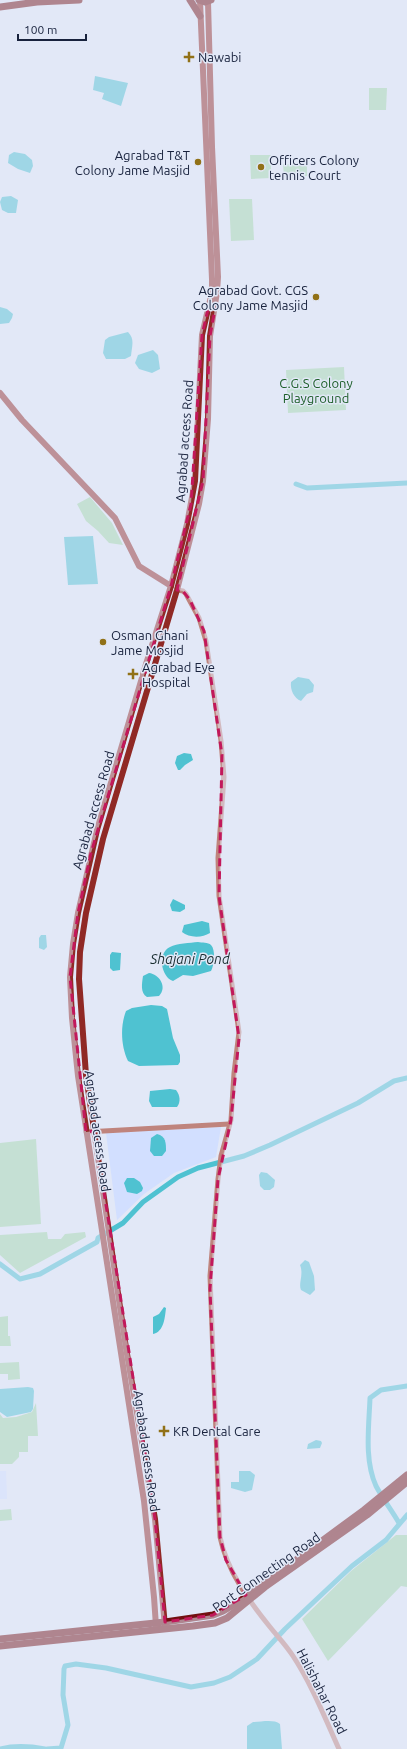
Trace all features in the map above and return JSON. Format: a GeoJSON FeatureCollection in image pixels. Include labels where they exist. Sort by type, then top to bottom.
{"type":"FeatureCollection","features":[{"type":"Feature","properties":{"kind":"highway"},"geometry":{"type":"LineString","coordinates":[[0,5],[31,0]]}},
{"type":"Feature","properties":{"kind":"highway"},"geometry":{"type":"LineString","coordinates":[[0,5],[79,0]]}},
{"type":"Feature","properties":{"kind":"highway"},"geometry":{"type":"LineString","coordinates":[[190,0],[200,16]]}},
{"type":"Feature","properties":{"kind":"highway"},"geometry":{"type":"LineString","coordinates":[[200,0],[210,1]]}},
{"type":"Feature","properties":{"kind":"highway","name":"Port Connecting Road"},"geometry":{"type":"LineString","coordinates":[[0,1639],[156,1626],[215,1623],[227,1618],[248,1597],[348,1529],[407,1475]]}},
{"type":"Feature","properties":{"kind":"highway","name":"Port Connecting Road"},"geometry":{"type":"LineString","coordinates":[[391,1491],[407,1482]]}},
{"type":"Feature","properties":{"kind":"highway","name":"Port Connecting Road"},"geometry":{"type":"LineString","coordinates":[[0,1646],[156,1626]]}},
{"type":"Feature","properties":{"kind":"main road","name":"Agrabad access Road"},"geometry":{"type":"LineString","coordinates":[[156,1626],[144,1500],[86,1132],[74,1040],[70,978],[78,913],[97,830],[146,664],[174,588],[195,481],[202,335],[209,305],[212,279],[200,0]]}},
{"type":"Feature","properties":{"kind":"main road","name":"Agrabad access Road"},"geometry":{"type":"LineString","coordinates":[[165,1626],[155,1519],[126,1348],[86,1075],[79,979],[80,952],[86,912],[103,839],[174,588],[194,525],[203,481],[208,419],[210,336],[215,309],[218,277],[212,148],[210,1]]}},
{"type":"Feature","properties":{"kind":"main road"},"geometry":{"type":"LineString","coordinates":[[209,305],[215,309]]}},
{"type":"Feature","properties":{"kind":"main road"},"geometry":{"type":"LineString","coordinates":[[0,393],[22,420],[114,518],[139,566],[174,588]]}},
{"type":"Feature","properties":{"kind":"street","name":"Halishahar Road"},"geometry":{"type":"LineString","coordinates":[[174,588],[183,591],[190,600],[204,631],[208,651],[221,741],[224,777],[218,858],[219,896],[239,1032],[232,1107],[221,1156],[218,1179],[210,1290],[219,1526],[222,1547],[226,1560],[248,1597],[293,1656],[310,1686],[339,1749]]}},
{"type":"Feature","properties":{"kind":"street"},"geometry":{"type":"LineString","coordinates":[[86,1132],[229,1124]]}},
{"type":"Feature","properties":{"kind":"highlighted area"},"geometry":{"type":"Polygon","coordinates":[[[209,305],[215,309],[210,336],[203,481],[177,590],[183,591],[190,600],[204,631],[222,755],[219,896],[239,1038],[231,1120],[218,1179],[210,1289],[220,1537],[226,1560],[246,1595],[213,1615],[165,1622],[155,1519],[108,1217],[94,1131],[86,1132],[70,977],[78,913],[91,853],[171,586],[191,504],[202,335],[209,305]]]}},
{"type":"Feature","properties":{"kind":"shaded area"},"geometry":{"type":"Polygon","coordinates":[[[221,1127],[216,1157],[174,1173],[144,1194],[117,1220],[106,1133],[221,1127]]]}},
{"type":"Feature","properties":{"kind":"shaded area"},"geometry":{"type":"Polygon","coordinates":[[[0,1471],[6,1471],[7,1499],[0,1499],[0,1471]]]}},
{"type":"Feature","properties":{"kind":"green space"},"geometry":{"type":"Polygon","coordinates":[[[369,88],[387,88],[386,110],[369,110],[369,88]]]}},
{"type":"Feature","properties":{"kind":"green space","name":"Officers Colony tennis Court"},"geometry":{"type":"Polygon","coordinates":[[[250,155],[271,155],[271,178],[251,179],[250,155]]]}},
{"type":"Feature","properties":{"kind":"green space"},"geometry":{"type":"Polygon","coordinates":[[[283,164],[307,164],[307,176],[284,177],[283,164]]]}},
{"type":"Feature","properties":{"kind":"green space"},"geometry":{"type":"Polygon","coordinates":[[[229,199],[252,199],[254,240],[231,241],[229,199]]]}},
{"type":"Feature","properties":{"kind":"green space","name":"C.G.S Colony Playground"},"geometry":{"type":"Polygon","coordinates":[[[344,367],[346,410],[288,413],[286,370],[344,367]]]}},
{"type":"Feature","properties":{"kind":"green space"},"geometry":{"type":"Polygon","coordinates":[[[90,497],[112,523],[123,545],[109,543],[86,521],[77,504],[90,497]]]}},
{"type":"Feature","properties":{"kind":"green space"},"geometry":{"type":"Polygon","coordinates":[[[36,1139],[41,1224],[0,1227],[0,1143],[36,1139]]]}},
{"type":"Feature","properties":{"kind":"green space"},"geometry":{"type":"Polygon","coordinates":[[[47,1232],[48,1239],[61,1239],[65,1234],[85,1232],[86,1237],[20,1273],[0,1255],[0,1235],[47,1232]]]}},
{"type":"Feature","properties":{"kind":"green space"},"geometry":{"type":"Polygon","coordinates":[[[8,1316],[8,1336],[10,1336],[11,1346],[0,1346],[0,1317],[8,1316]]]}},
{"type":"Feature","properties":{"kind":"green space"},"geometry":{"type":"Polygon","coordinates":[[[19,1362],[20,1379],[8,1380],[8,1374],[0,1374],[0,1363],[19,1362]]]}},
{"type":"Feature","properties":{"kind":"green space"},"geometry":{"type":"Polygon","coordinates":[[[36,1403],[38,1436],[28,1436],[28,1452],[19,1452],[19,1457],[12,1464],[0,1464],[0,1414],[3,1418],[16,1417],[32,1412],[36,1403]]]}},
{"type":"Feature","properties":{"kind":"green space"},"geometry":{"type":"Polygon","coordinates":[[[11,1509],[12,1520],[0,1521],[0,1510],[11,1509]]]}},
{"type":"Feature","properties":{"kind":"green space"},"geometry":{"type":"Polygon","coordinates":[[[396,1535],[407,1535],[407,1587],[401,1586],[328,1661],[302,1619],[351,1571],[396,1535]]]}},
{"type":"Feature","properties":{"kind":"water"},"geometry":{"type":"Polygon","coordinates":[[[95,76],[128,83],[121,106],[102,99],[104,93],[93,90],[95,76]]]}},
{"type":"Feature","properties":{"kind":"water"},"geometry":{"type":"Polygon","coordinates":[[[14,152],[25,154],[32,160],[33,166],[30,173],[18,169],[8,163],[9,155],[14,152]]]}},
{"type":"Feature","properties":{"kind":"water"},"geometry":{"type":"Polygon","coordinates":[[[11,196],[18,200],[16,213],[8,213],[2,210],[0,202],[2,197],[11,196]]]}},
{"type":"Feature","properties":{"kind":"water"},"geometry":{"type":"Polygon","coordinates":[[[0,307],[7,309],[13,314],[9,323],[0,324],[0,307]]]}},
{"type":"Feature","properties":{"kind":"water"},"geometry":{"type":"Polygon","coordinates":[[[128,332],[132,337],[131,356],[125,359],[106,359],[103,353],[105,340],[109,337],[128,332]]]}},
{"type":"Feature","properties":{"kind":"water"},"geometry":{"type":"Polygon","coordinates":[[[153,350],[158,355],[160,369],[152,373],[139,369],[135,363],[138,355],[153,350]]]}},
{"type":"Feature","properties":{"kind":"water"},"geometry":{"type":"Polygon","coordinates":[[[93,536],[98,584],[68,585],[64,537],[93,536]]]}},
{"type":"Feature","properties":{"kind":"water"},"geometry":{"type":"Polygon","coordinates":[[[298,677],[309,679],[314,685],[313,692],[307,694],[301,701],[294,696],[291,688],[291,682],[298,677]]]}},
{"type":"Feature","properties":{"kind":"water"},"geometry":{"type":"Polygon","coordinates":[[[184,753],[191,754],[193,760],[178,770],[175,763],[177,756],[184,753]]]}},
{"type":"Feature","properties":{"kind":"water"},"geometry":{"type":"Polygon","coordinates":[[[173,899],[185,905],[185,909],[180,912],[172,911],[170,905],[173,899]]]}},
{"type":"Feature","properties":{"kind":"water"},"geometry":{"type":"Polygon","coordinates":[[[202,921],[209,923],[210,933],[196,937],[182,932],[184,925],[202,921]]]}},
{"type":"Feature","properties":{"kind":"water"},"geometry":{"type":"Polygon","coordinates":[[[41,935],[46,935],[47,947],[44,950],[39,948],[39,938],[41,935]]]}},
{"type":"Feature","properties":{"kind":"water","name":"Shajani Pond"},"geometry":{"type":"Polygon","coordinates":[[[184,943],[208,943],[213,947],[214,958],[211,971],[193,976],[183,975],[173,981],[169,979],[163,970],[162,965],[163,954],[166,950],[170,947],[184,943]]]}},
{"type":"Feature","properties":{"kind":"water"},"geometry":{"type":"Polygon","coordinates":[[[112,952],[121,953],[120,970],[113,971],[110,968],[110,955],[112,952]]]}},
{"type":"Feature","properties":{"kind":"water"},"geometry":{"type":"Polygon","coordinates":[[[149,973],[159,978],[161,982],[163,989],[159,996],[147,997],[143,993],[143,976],[149,973]]]}},
{"type":"Feature","properties":{"kind":"water"},"geometry":{"type":"Polygon","coordinates":[[[151,1005],[162,1006],[167,1009],[173,1038],[180,1055],[180,1062],[178,1065],[139,1066],[128,1061],[122,1036],[126,1011],[132,1008],[151,1005]]]}},
{"type":"Feature","properties":{"kind":"water"},"geometry":{"type":"Polygon","coordinates":[[[170,1089],[176,1090],[180,1098],[177,1107],[152,1107],[149,1101],[150,1091],[170,1089]]]}},
{"type":"Feature","properties":{"kind":"water"},"geometry":{"type":"Polygon","coordinates":[[[157,1134],[164,1138],[166,1143],[166,1151],[162,1156],[154,1156],[150,1151],[151,1138],[157,1134]]]}},
{"type":"Feature","properties":{"kind":"water"},"geometry":{"type":"Polygon","coordinates":[[[261,1172],[267,1173],[275,1180],[274,1187],[270,1190],[264,1190],[260,1186],[259,1175],[261,1172]]]}},
{"type":"Feature","properties":{"kind":"water"},"geometry":{"type":"Polygon","coordinates":[[[127,1178],[134,1178],[140,1182],[143,1188],[142,1191],[137,1194],[127,1192],[124,1183],[127,1178]]]}},
{"type":"Feature","properties":{"kind":"water"},"geometry":{"type":"Polygon","coordinates":[[[305,1260],[309,1262],[314,1276],[315,1290],[310,1295],[301,1290],[300,1287],[300,1265],[305,1260]]]}},
{"type":"Feature","properties":{"kind":"water"},"geometry":{"type":"Polygon","coordinates":[[[164,1307],[166,1308],[162,1327],[157,1333],[153,1334],[153,1317],[159,1314],[164,1307]]]}},
{"type":"Feature","properties":{"kind":"water"},"geometry":{"type":"Polygon","coordinates":[[[33,1388],[34,1391],[33,1409],[31,1412],[7,1417],[0,1412],[0,1389],[33,1388]]]}},
{"type":"Feature","properties":{"kind":"water"},"geometry":{"type":"Polygon","coordinates":[[[316,1440],[321,1441],[322,1443],[320,1448],[307,1449],[308,1444],[316,1440]]]}},
{"type":"Feature","properties":{"kind":"water"},"geometry":{"type":"Polygon","coordinates":[[[239,1471],[250,1471],[255,1475],[252,1490],[245,1492],[231,1488],[231,1482],[239,1482],[239,1471]]]}},
{"type":"Feature","properties":{"kind":"water"},"geometry":{"type":"Polygon","coordinates":[[[271,1721],[280,1724],[282,1749],[247,1749],[247,1726],[253,1722],[271,1721]]]}},
{"type":"Feature","properties":{"kind":"waterway"},"geometry":{"type":"LineString","coordinates":[[296,484],[307,488],[407,483]]}},
{"type":"Feature","properties":{"kind":"waterway"},"geometry":{"type":"LineString","coordinates":[[0,1264],[20,1279],[40,1274],[97,1242],[98,1238],[123,1223],[143,1202],[178,1177],[198,1168],[244,1156],[270,1145],[358,1103],[394,1081],[407,1078]]}},
{"type":"Feature","properties":{"kind":"waterway"},"geometry":{"type":"LineString","coordinates":[[399,1523],[376,1486],[372,1476],[368,1431],[370,1398],[381,1390],[407,1386]]}},
{"type":"Feature","properties":{"kind":"waterway"},"geometry":{"type":"LineString","coordinates":[[47,1749],[61,1748],[68,1725],[63,1695],[65,1666],[76,1664],[106,1668],[191,1687],[214,1683],[230,1677],[257,1659],[285,1629],[352,1566],[386,1540],[407,1515]]}},
{"type":"Feature","properties":{"kind":"waterway"},"geometry":{"type":"LineString","coordinates":[[0,1749],[22,1746],[45,1749]]}},
{"type":"Feature","properties":{"kind":"place","name":"Nawabi"},"geometry":{"type":"Point","coordinates":[189,57]}},
{"type":"Feature","properties":{"kind":"place","name":"Agrabad T&T Colony Jame Masjid"},"geometry":{"type":"Point","coordinates":[198,162]}},
{"type":"Feature","properties":{"kind":"place","name":"Officers Colony tennis Court"},"geometry":{"type":"Point","coordinates":[261,167]}},
{"type":"Feature","properties":{"kind":"place","name":"Agrabad Govt. CGS Colony Jame Masjid"},"geometry":{"type":"Point","coordinates":[316,297]}},
{"type":"Feature","properties":{"kind":"place","name":"Osman Ghani Jame Mosjid"},"geometry":{"type":"Point","coordinates":[103,642]}},
{"type":"Feature","properties":{"kind":"place","name":"Agrabad Eye Hospital"},"geometry":{"type":"Point","coordinates":[133,674]}},
{"type":"Feature","properties":{"kind":"place","name":"KR Dental Care"},"geometry":{"type":"Point","coordinates":[164,1431]}}]}
